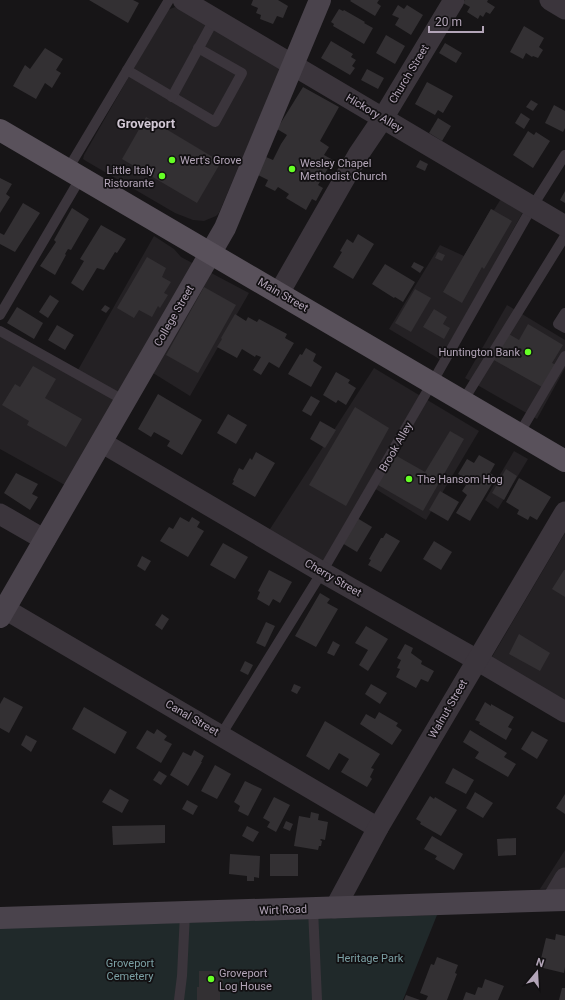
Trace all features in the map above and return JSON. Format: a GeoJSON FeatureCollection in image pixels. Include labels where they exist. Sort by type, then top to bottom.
{"type":"FeatureCollection","features":[{"type":"Feature","properties":{"kind":"main road","name":"Main Street"},"geometry":{"type":"LineString","coordinates":[[0,130],[565,461]]}},
{"type":"Feature","properties":{"kind":"street","name":"Hickory Alley"},"geometry":{"type":"LineString","coordinates":[[183,0],[565,226]]}},
{"type":"Feature","properties":{"kind":"street","name":"College Street"},"geometry":{"type":"LineString","coordinates":[[3,613],[225,228],[320,0]]}},
{"type":"Feature","properties":{"kind":"street","name":"Church Street"},"geometry":{"type":"LineString","coordinates":[[279,293],[358,155],[383,118],[454,0]]}},
{"type":"Feature","properties":{"kind":"street"},"geometry":{"type":"LineString","coordinates":[[550,0],[565,9]]}},
{"type":"Feature","properties":{"kind":"street","name":"Cherry Street"},"geometry":{"type":"LineString","coordinates":[[101,442],[322,572],[565,712]]}},
{"type":"Feature","properties":{"kind":"street","name":"Walnut Street"},"geometry":{"type":"LineString","coordinates":[[335,908],[378,828],[565,512]]}},
{"type":"Feature","properties":{"kind":"street"},"geometry":{"type":"LineString","coordinates":[[0,514],[45,540]]}},
{"type":"Feature","properties":{"kind":"street","name":"Canal Street"},"geometry":{"type":"LineString","coordinates":[[3,613],[221,734],[378,828]]}},
{"type":"Feature","properties":{"kind":"street"},"geometry":{"type":"LineString","coordinates":[[559,900],[565,878]]}},
{"type":"Feature","properties":{"kind":"street","name":"Wirt Road"},"geometry":{"type":"LineString","coordinates":[[0,918],[559,900]]}},
{"type":"Feature","properties":{"kind":"lane"},"geometry":{"type":"LineString","coordinates":[[0,315],[75,173],[127,70],[169,0]]}},
{"type":"Feature","properties":{"kind":"lane"},"geometry":{"type":"LineString","coordinates":[[172,96],[215,18]]}},
{"type":"Feature","properties":{"kind":"lane"},"geometry":{"type":"LineString","coordinates":[[127,70],[215,122],[242,74],[198,48]]}},
{"type":"Feature","properties":{"kind":"lane","name":"Brook Alley"},"geometry":{"type":"LineString","coordinates":[[221,734],[322,572],[532,207],[565,155]]}},
{"type":"Feature","properties":{"kind":"lane"},"geometry":{"type":"LineString","coordinates":[[463,402],[565,236]]}},
{"type":"Feature","properties":{"kind":"lane"},"geometry":{"type":"LineString","coordinates":[[562,326],[565,313]]}},
{"type":"Feature","properties":{"kind":"lane"},"geometry":{"type":"LineString","coordinates":[[0,332],[125,401]]}},
{"type":"Feature","properties":{"kind":"lane"},"geometry":{"type":"LineString","coordinates":[[519,434],[565,356]]}},
{"type":"Feature","properties":{"kind":"lane"},"geometry":{"type":"LineString","coordinates":[[313,909],[317,1000]]}},
{"type":"Feature","properties":{"kind":"lane"},"geometry":{"type":"LineString","coordinates":[[179,1000],[182,976],[185,913]]}},
{"type":"Feature","properties":{"kind":"shaded area"},"geometry":{"type":"Polygon","coordinates":[[[178,6],[281,68],[219,213],[216,216],[204,221],[193,220],[175,213],[83,159],[167,10],[178,6]]]}},
{"type":"Feature","properties":{"kind":"shaded area"},"geometry":{"type":"Polygon","coordinates":[[[502,197],[524,210],[441,360],[389,329],[440,245],[464,256],[491,209],[494,210],[502,197]]]}},
{"type":"Feature","properties":{"kind":"shaded area"},"geometry":{"type":"Polygon","coordinates":[[[154,236],[174,249],[181,257],[249,293],[190,396],[137,363],[81,494],[0,449],[0,336],[74,377],[154,236]]]}},
{"type":"Feature","properties":{"kind":"shaded area"},"geometry":{"type":"Polygon","coordinates":[[[507,305],[565,340],[565,368],[537,419],[465,378],[507,305]]]}},
{"type":"Feature","properties":{"kind":"shaded area"},"geometry":{"type":"Polygon","coordinates":[[[374,368],[479,431],[426,520],[369,485],[318,575],[261,543],[374,368]]]}},
{"type":"Feature","properties":{"kind":"shaded area"},"geometry":{"type":"Polygon","coordinates":[[[514,451],[528,459],[498,509],[485,500],[514,451]]]}},
{"type":"Feature","properties":{"kind":"shaded area"},"geometry":{"type":"Polygon","coordinates":[[[565,533],[565,720],[483,672],[565,533]]]}},
{"type":"Feature","properties":{"kind":"shaded area"},"geometry":{"type":"Polygon","coordinates":[[[565,850],[565,888],[540,889],[565,850]]]}},
{"type":"Feature","properties":{"kind":"green space","name":"Heritage Park"},"geometry":{"type":"Polygon","coordinates":[[[437,915],[403,1000],[0,1000],[0,928],[437,915]]]}},
{"type":"Feature","properties":{"kind":"building"},"geometry":{"type":"Polygon","coordinates":[[[89,0],[133,0],[139,3],[128,23],[89,0]]]}},
{"type":"Feature","properties":{"kind":"building"},"geometry":{"type":"Polygon","coordinates":[[[253,0],[278,0],[288,6],[283,18],[277,16],[273,24],[260,19],[261,15],[256,13],[258,8],[251,5],[253,0]]]}},
{"type":"Feature","properties":{"kind":"building"},"geometry":{"type":"Polygon","coordinates":[[[379,0],[377,3],[381,6],[375,16],[350,1],[379,0]]]}},
{"type":"Feature","properties":{"kind":"building"},"geometry":{"type":"Polygon","coordinates":[[[465,0],[488,0],[487,2],[495,7],[490,14],[486,12],[483,17],[480,15],[478,19],[467,12],[470,7],[463,3],[465,0]]]}},
{"type":"Feature","properties":{"kind":"building"},"geometry":{"type":"Polygon","coordinates":[[[398,5],[404,9],[407,5],[423,15],[411,35],[395,25],[399,18],[392,15],[398,5]]]}},
{"type":"Feature","properties":{"kind":"building"},"geometry":{"type":"Polygon","coordinates":[[[339,9],[344,10],[373,28],[364,44],[333,26],[334,24],[331,22],[339,9]]]}},
{"type":"Feature","properties":{"kind":"building"},"geometry":{"type":"Polygon","coordinates":[[[524,26],[544,38],[539,47],[543,50],[538,58],[532,57],[526,53],[523,59],[510,52],[524,26]]]}},
{"type":"Feature","properties":{"kind":"building"},"geometry":{"type":"Polygon","coordinates":[[[386,35],[405,46],[395,64],[376,53],[386,35]]]}},
{"type":"Feature","properties":{"kind":"building"},"geometry":{"type":"Polygon","coordinates":[[[331,41],[353,54],[351,57],[356,60],[352,66],[355,68],[350,75],[321,58],[331,41]]]}},
{"type":"Feature","properties":{"kind":"building"},"geometry":{"type":"Polygon","coordinates":[[[445,43],[462,53],[456,63],[439,53],[445,43]]]}},
{"type":"Feature","properties":{"kind":"building"},"geometry":{"type":"Polygon","coordinates":[[[45,48],[63,59],[56,70],[61,73],[52,88],[45,83],[36,99],[13,86],[25,65],[30,69],[45,48]]]}},
{"type":"Feature","properties":{"kind":"building"},"geometry":{"type":"Polygon","coordinates":[[[367,69],[384,78],[378,89],[361,80],[367,69]]]}},
{"type":"Feature","properties":{"kind":"building"},"geometry":{"type":"Polygon","coordinates":[[[427,82],[453,96],[443,113],[438,110],[435,115],[415,104],[427,82]]]}},
{"type":"Feature","properties":{"kind":"building"},"geometry":{"type":"Polygon","coordinates":[[[303,87],[339,107],[320,141],[329,147],[324,155],[333,160],[318,185],[323,188],[316,201],[312,199],[306,210],[286,198],[289,194],[278,187],[275,191],[265,186],[268,180],[256,174],[266,157],[273,160],[287,135],[277,129],[303,87]]]}},
{"type":"Feature","properties":{"kind":"building"},"geometry":{"type":"Polygon","coordinates":[[[531,100],[538,104],[533,111],[526,107],[531,100]]]}},
{"type":"Feature","properties":{"kind":"building"},"geometry":{"type":"Polygon","coordinates":[[[554,105],[565,111],[565,128],[563,132],[545,123],[554,105]]]}},
{"type":"Feature","properties":{"kind":"building"},"geometry":{"type":"Polygon","coordinates":[[[521,113],[530,119],[524,129],[515,123],[521,113]]]}},
{"type":"Feature","properties":{"kind":"building","name":"Wert's Grove"},"geometry":{"type":"Polygon","coordinates":[[[146,117],[221,162],[197,203],[122,159],[146,117]]]}},
{"type":"Feature","properties":{"kind":"building"},"geometry":{"type":"Polygon","coordinates":[[[438,118],[451,126],[442,141],[429,133],[438,118]]]}},
{"type":"Feature","properties":{"kind":"building"},"geometry":{"type":"Polygon","coordinates":[[[528,131],[534,135],[536,132],[550,141],[533,168],[513,155],[528,131]]]}},
{"type":"Feature","properties":{"kind":"building"},"geometry":{"type":"Polygon","coordinates":[[[420,160],[428,164],[425,171],[416,167],[420,160]]]}},
{"type":"Feature","properties":{"kind":"building"},"geometry":{"type":"Polygon","coordinates":[[[0,178],[12,184],[6,194],[10,197],[0,213],[0,178]]]}},
{"type":"Feature","properties":{"kind":"building"},"geometry":{"type":"Polygon","coordinates":[[[565,191],[565,203],[560,200],[565,191]]]}},
{"type":"Feature","properties":{"kind":"building"},"geometry":{"type":"Polygon","coordinates":[[[23,203],[40,213],[15,252],[0,244],[0,233],[4,235],[23,203]]]}},
{"type":"Feature","properties":{"kind":"building"},"geometry":{"type":"Polygon","coordinates":[[[72,208],[89,219],[71,250],[68,249],[55,275],[40,266],[56,242],[54,240],[72,208]]]}},
{"type":"Feature","properties":{"kind":"building"},"geometry":{"type":"Polygon","coordinates":[[[491,209],[512,221],[484,269],[482,267],[462,303],[443,292],[491,209]]]}},
{"type":"Feature","properties":{"kind":"building"},"geometry":{"type":"Polygon","coordinates":[[[101,225],[126,239],[117,253],[115,252],[104,270],[97,268],[83,291],[71,283],[84,261],[80,259],[101,225]]]}},
{"type":"Feature","properties":{"kind":"building"},"geometry":{"type":"Polygon","coordinates":[[[358,234],[374,244],[353,279],[333,267],[342,252],[340,251],[347,239],[353,243],[358,234]]]}},
{"type":"Feature","properties":{"kind":"building"},"geometry":{"type":"Polygon","coordinates":[[[438,252],[445,255],[442,261],[435,258],[438,252]]]}},
{"type":"Feature","properties":{"kind":"building"},"geometry":{"type":"Polygon","coordinates":[[[147,257],[166,268],[162,277],[171,282],[164,293],[168,295],[160,308],[158,306],[152,317],[139,310],[134,318],[117,308],[147,257]]]}},
{"type":"Feature","properties":{"kind":"building"},"geometry":{"type":"Polygon","coordinates":[[[414,262],[424,267],[420,273],[411,267],[414,262]]]}},
{"type":"Feature","properties":{"kind":"building"},"geometry":{"type":"Polygon","coordinates":[[[385,264],[415,282],[403,302],[372,284],[385,264]]]}},
{"type":"Feature","properties":{"kind":"building"},"geometry":{"type":"Polygon","coordinates":[[[204,287],[236,305],[198,373],[166,355],[204,287]]]}},
{"type":"Feature","properties":{"kind":"building"},"geometry":{"type":"Polygon","coordinates":[[[415,289],[431,298],[411,332],[395,323],[415,289]]]}},
{"type":"Feature","properties":{"kind":"building"},"geometry":{"type":"Polygon","coordinates":[[[50,295],[59,301],[48,318],[39,312],[50,295]]]}},
{"type":"Feature","properties":{"kind":"building"},"geometry":{"type":"Polygon","coordinates":[[[105,305],[110,308],[106,313],[101,310],[105,305]]]}},
{"type":"Feature","properties":{"kind":"building"},"geometry":{"type":"Polygon","coordinates":[[[17,307],[43,323],[34,339],[7,323],[17,307]]]}},
{"type":"Feature","properties":{"kind":"building"},"geometry":{"type":"Polygon","coordinates":[[[434,309],[447,317],[443,324],[450,328],[444,339],[423,327],[434,309]]]}},
{"type":"Feature","properties":{"kind":"building"},"geometry":{"type":"Polygon","coordinates":[[[235,314],[246,321],[248,317],[257,322],[259,319],[287,334],[285,338],[294,343],[279,368],[269,362],[261,375],[253,370],[261,357],[256,355],[255,357],[242,349],[237,358],[217,347],[235,314]]]}},
{"type":"Feature","properties":{"kind":"building","name":"Huntington Bank"},"geometry":{"type":"Polygon","coordinates":[[[528,324],[563,345],[552,363],[556,365],[542,387],[492,359],[507,333],[519,340],[528,324]]]}},
{"type":"Feature","properties":{"kind":"building"},"geometry":{"type":"Polygon","coordinates":[[[57,325],[74,335],[65,350],[48,340],[57,325]]]}},
{"type":"Feature","properties":{"kind":"building"},"geometry":{"type":"Polygon","coordinates":[[[306,348],[316,354],[313,361],[322,367],[311,387],[288,374],[300,354],[302,355],[306,348]]]}},
{"type":"Feature","properties":{"kind":"building"},"geometry":{"type":"Polygon","coordinates":[[[33,366],[56,379],[45,398],[82,419],[66,447],[27,425],[29,421],[2,405],[15,384],[20,387],[33,366]]]}},
{"type":"Feature","properties":{"kind":"building"},"geometry":{"type":"Polygon","coordinates":[[[336,372],[350,380],[348,383],[356,388],[346,405],[338,400],[336,403],[323,395],[336,372]]]}},
{"type":"Feature","properties":{"kind":"building"},"geometry":{"type":"Polygon","coordinates":[[[158,394],[202,420],[182,455],[167,446],[170,441],[154,432],[151,437],[138,429],[158,394]]]}},
{"type":"Feature","properties":{"kind":"building"},"geometry":{"type":"Polygon","coordinates":[[[311,396],[320,401],[311,416],[302,411],[311,396]]]}},
{"type":"Feature","properties":{"kind":"building"},"geometry":{"type":"Polygon","coordinates":[[[355,407],[389,428],[346,506],[309,485],[355,407]]]}},
{"type":"Feature","properties":{"kind":"building"},"geometry":{"type":"Polygon","coordinates":[[[228,414],[247,425],[236,444],[217,433],[228,414]]]}},
{"type":"Feature","properties":{"kind":"building"},"geometry":{"type":"Polygon","coordinates":[[[320,421],[336,430],[325,448],[310,439],[320,421]]]}},
{"type":"Feature","properties":{"kind":"building"},"geometry":{"type":"Polygon","coordinates":[[[450,431],[464,439],[423,511],[378,485],[395,455],[425,472],[450,431]]]}},
{"type":"Feature","properties":{"kind":"building"},"geometry":{"type":"Polygon","coordinates":[[[256,452],[275,463],[255,497],[232,484],[239,468],[243,470],[250,458],[252,460],[256,452]]]}},
{"type":"Feature","properties":{"kind":"building"},"geometry":{"type":"Polygon","coordinates":[[[479,455],[495,464],[490,473],[496,477],[470,521],[456,513],[467,495],[462,491],[466,485],[457,480],[460,475],[458,474],[467,459],[474,463],[479,455]]]}},
{"type":"Feature","properties":{"kind":"building"},"geometry":{"type":"Polygon","coordinates":[[[506,469],[517,476],[504,500],[492,493],[506,469]]]}},
{"type":"Feature","properties":{"kind":"building"},"geometry":{"type":"Polygon","coordinates":[[[16,473],[38,484],[32,494],[38,497],[30,510],[4,493],[16,473]]]}},
{"type":"Feature","properties":{"kind":"building"},"geometry":{"type":"Polygon","coordinates":[[[519,478],[551,497],[537,520],[530,516],[528,520],[517,514],[519,510],[506,502],[519,478]]]}},
{"type":"Feature","properties":{"kind":"building"},"geometry":{"type":"Polygon","coordinates":[[[440,491],[459,502],[448,521],[429,510],[440,491]]]}},
{"type":"Feature","properties":{"kind":"building"},"geometry":{"type":"Polygon","coordinates":[[[180,517],[189,522],[192,517],[200,522],[197,527],[204,531],[188,557],[160,541],[169,527],[173,529],[180,517]]]}},
{"type":"Feature","properties":{"kind":"building"},"geometry":{"type":"Polygon","coordinates":[[[357,518],[372,527],[357,552],[342,543],[357,518]]]}},
{"type":"Feature","properties":{"kind":"building"},"geometry":{"type":"Polygon","coordinates":[[[386,533],[400,541],[381,572],[368,565],[371,560],[369,559],[381,538],[383,538],[386,533]]]}},
{"type":"Feature","properties":{"kind":"building"},"geometry":{"type":"Polygon","coordinates":[[[434,541],[452,552],[441,570],[423,559],[434,541]]]}},
{"type":"Feature","properties":{"kind":"building"},"geometry":{"type":"Polygon","coordinates":[[[223,543],[248,557],[235,579],[210,565],[223,543]]]}},
{"type":"Feature","properties":{"kind":"building"},"geometry":{"type":"Polygon","coordinates":[[[142,556],[151,561],[145,571],[137,566],[142,556]]]}},
{"type":"Feature","properties":{"kind":"building"},"geometry":{"type":"Polygon","coordinates":[[[269,570],[292,582],[280,603],[273,599],[269,606],[257,599],[260,592],[258,591],[269,570]]]}},
{"type":"Feature","properties":{"kind":"building"},"geometry":{"type":"Polygon","coordinates":[[[565,570],[565,597],[552,589],[565,570]]]}},
{"type":"Feature","properties":{"kind":"building"},"geometry":{"type":"Polygon","coordinates":[[[320,593],[330,599],[327,603],[338,609],[316,647],[295,636],[320,593]]]}},
{"type":"Feature","properties":{"kind":"building"},"geometry":{"type":"Polygon","coordinates":[[[162,614],[169,619],[162,630],[155,625],[162,614]]]}},
{"type":"Feature","properties":{"kind":"building"},"geometry":{"type":"Polygon","coordinates":[[[266,622],[275,626],[265,647],[256,643],[266,622]]]}},
{"type":"Feature","properties":{"kind":"building"},"geometry":{"type":"Polygon","coordinates":[[[366,626],[388,639],[368,671],[359,665],[368,650],[355,643],[366,626]]]}},
{"type":"Feature","properties":{"kind":"building"},"geometry":{"type":"Polygon","coordinates":[[[519,634],[550,653],[540,671],[509,654],[519,634]]]}},
{"type":"Feature","properties":{"kind":"building"},"geometry":{"type":"Polygon","coordinates":[[[333,641],[340,645],[334,656],[327,653],[333,641]]]}},
{"type":"Feature","properties":{"kind":"building"},"geometry":{"type":"Polygon","coordinates":[[[405,644],[413,648],[411,653],[422,661],[421,664],[434,671],[428,682],[421,679],[416,688],[396,677],[400,669],[397,668],[401,660],[397,658],[405,644]]]}},
{"type":"Feature","properties":{"kind":"building"},"geometry":{"type":"Polygon","coordinates":[[[245,661],[253,665],[248,675],[240,671],[245,661]]]}},
{"type":"Feature","properties":{"kind":"building"},"geometry":{"type":"Polygon","coordinates":[[[294,684],[301,687],[297,694],[291,691],[294,684]]]}},
{"type":"Feature","properties":{"kind":"building"},"geometry":{"type":"Polygon","coordinates":[[[371,684],[387,693],[380,704],[365,694],[371,684]]]}},
{"type":"Feature","properties":{"kind":"building"},"geometry":{"type":"Polygon","coordinates":[[[4,697],[23,707],[9,733],[0,728],[0,704],[4,697]]]}},
{"type":"Feature","properties":{"kind":"building"},"geometry":{"type":"Polygon","coordinates":[[[485,702],[514,717],[508,727],[512,729],[506,740],[475,720],[485,702]]]}},
{"type":"Feature","properties":{"kind":"building"},"geometry":{"type":"Polygon","coordinates":[[[84,707],[127,732],[115,754],[72,729],[84,707]]]}},
{"type":"Feature","properties":{"kind":"building"},"geometry":{"type":"Polygon","coordinates":[[[379,712],[398,723],[396,726],[402,730],[392,745],[360,724],[366,714],[375,719],[379,712]]]}},
{"type":"Feature","properties":{"kind":"building"},"geometry":{"type":"Polygon","coordinates":[[[325,721],[380,754],[371,768],[374,769],[370,777],[372,779],[367,787],[341,772],[349,759],[339,753],[329,770],[306,756],[325,721]]]}},
{"type":"Feature","properties":{"kind":"building"},"geometry":{"type":"Polygon","coordinates":[[[157,729],[167,736],[164,740],[172,744],[161,763],[136,748],[147,730],[154,734],[157,729]]]}},
{"type":"Feature","properties":{"kind":"building"},"geometry":{"type":"Polygon","coordinates":[[[470,730],[507,753],[504,757],[516,764],[508,777],[475,758],[479,752],[463,742],[470,730]]]}},
{"type":"Feature","properties":{"kind":"building"},"geometry":{"type":"Polygon","coordinates":[[[532,731],[548,740],[537,759],[521,749],[532,731]]]}},
{"type":"Feature","properties":{"kind":"building"},"geometry":{"type":"Polygon","coordinates":[[[26,735],[37,741],[31,752],[21,745],[26,735]]]}},
{"type":"Feature","properties":{"kind":"building"},"geometry":{"type":"Polygon","coordinates":[[[194,750],[204,756],[188,786],[170,775],[183,752],[191,756],[194,750]]]}},
{"type":"Feature","properties":{"kind":"building"},"geometry":{"type":"Polygon","coordinates":[[[215,765],[231,774],[217,799],[201,791],[215,765]]]}},
{"type":"Feature","properties":{"kind":"building"},"geometry":{"type":"Polygon","coordinates":[[[453,768],[474,780],[466,794],[445,783],[453,768]]]}},
{"type":"Feature","properties":{"kind":"building"},"geometry":{"type":"Polygon","coordinates":[[[159,771],[167,776],[161,785],[153,780],[159,771]]]}},
{"type":"Feature","properties":{"kind":"building"},"geometry":{"type":"Polygon","coordinates":[[[245,781],[262,789],[248,816],[238,811],[240,806],[234,802],[245,781]]]}},
{"type":"Feature","properties":{"kind":"building"},"geometry":{"type":"Polygon","coordinates":[[[110,789],[129,800],[122,813],[102,802],[110,789]]]}},
{"type":"Feature","properties":{"kind":"building"},"geometry":{"type":"Polygon","coordinates":[[[475,792],[493,803],[483,818],[466,808],[475,792]]]}},
{"type":"Feature","properties":{"kind":"building"},"geometry":{"type":"Polygon","coordinates":[[[565,794],[565,814],[556,808],[565,794]]]}},
{"type":"Feature","properties":{"kind":"building"},"geometry":{"type":"Polygon","coordinates":[[[430,796],[434,799],[435,797],[457,810],[441,836],[420,824],[421,822],[416,819],[430,796]]]}},
{"type":"Feature","properties":{"kind":"building"},"geometry":{"type":"Polygon","coordinates":[[[274,797],[290,805],[276,832],[267,827],[270,822],[263,818],[274,797]]]}},
{"type":"Feature","properties":{"kind":"building"},"geometry":{"type":"Polygon","coordinates":[[[187,800],[198,806],[193,815],[182,809],[187,800]]]}},
{"type":"Feature","properties":{"kind":"building"},"geometry":{"type":"Polygon","coordinates":[[[311,812],[319,814],[318,820],[328,822],[325,840],[320,840],[322,841],[321,846],[319,846],[318,850],[294,846],[299,816],[310,818],[311,812]]]}},
{"type":"Feature","properties":{"kind":"building"},"geometry":{"type":"Polygon","coordinates":[[[286,821],[293,824],[290,831],[283,828],[286,821]]]}},
{"type":"Feature","properties":{"kind":"building"},"geometry":{"type":"Polygon","coordinates":[[[165,825],[165,843],[113,845],[112,826],[165,825]]]}},
{"type":"Feature","properties":{"kind":"building"},"geometry":{"type":"Polygon","coordinates":[[[247,826],[259,832],[253,842],[242,836],[247,826]]]}},
{"type":"Feature","properties":{"kind":"building"},"geometry":{"type":"Polygon","coordinates":[[[432,836],[463,854],[454,870],[435,859],[437,856],[424,849],[432,836]]]}},
{"type":"Feature","properties":{"kind":"building"},"geometry":{"type":"Polygon","coordinates":[[[516,838],[516,855],[498,856],[497,839],[516,838]]]}},
{"type":"Feature","properties":{"kind":"building"},"geometry":{"type":"Polygon","coordinates":[[[230,854],[260,856],[259,878],[254,877],[254,881],[247,881],[247,876],[229,874],[230,854]]]}},
{"type":"Feature","properties":{"kind":"building"},"geometry":{"type":"Polygon","coordinates":[[[270,854],[298,854],[298,876],[270,876],[270,854]]]}},
{"type":"Feature","properties":{"kind":"building"},"geometry":{"type":"Polygon","coordinates":[[[556,934],[565,936],[564,973],[539,967],[546,938],[555,940],[556,934]]]}},
{"type":"Feature","properties":{"kind":"building"},"geometry":{"type":"Polygon","coordinates":[[[437,957],[458,965],[455,973],[457,974],[447,1000],[426,1000],[428,996],[420,993],[431,964],[434,965],[437,957]]]}},
{"type":"Feature","properties":{"kind":"building","name":"Groveport Log House"},"geometry":{"type":"Polygon","coordinates":[[[199,971],[223,971],[223,989],[220,989],[220,1000],[197,1000],[199,971]]]}},
{"type":"Feature","properties":{"kind":"building"},"geometry":{"type":"Polygon","coordinates":[[[485,979],[504,986],[498,1000],[463,1000],[466,992],[475,995],[478,987],[482,988],[485,979]]]}},
{"type":"Feature","properties":{"kind":"building"},"geometry":{"type":"Polygon","coordinates":[[[562,988],[565,988],[565,1000],[559,1000],[562,988]]]}},
{"type":"Feature","properties":{"kind":"building"},"geometry":{"type":"Polygon","coordinates":[[[406,995],[420,1000],[404,1000],[406,995]]]}},
{"type":"Feature","properties":{"kind":"place","name":"Wert's Grove"},"geometry":{"type":"Point","coordinates":[172,160]}},
{"type":"Feature","properties":{"kind":"place","name":"Wesley Chapel Methodist Church"},"geometry":{"type":"Point","coordinates":[292,169]}},
{"type":"Feature","properties":{"kind":"place","name":"Little Italy Ristorante"},"geometry":{"type":"Point","coordinates":[162,176]}},
{"type":"Feature","properties":{"kind":"place","name":"Huntington Bank"},"geometry":{"type":"Point","coordinates":[528,352]}},
{"type":"Feature","properties":{"kind":"place","name":"The Hansom Hog"},"geometry":{"type":"Point","coordinates":[409,479]}},
{"type":"Feature","properties":{"kind":"place","name":"Groveport Log House"},"geometry":{"type":"Point","coordinates":[211,979]}},
{"type":"Feature","properties":{"kind":"district","name":"Groveport"},"geometry":{"type":"Point","coordinates":[146,123]}},
{"type":"Feature","properties":{"kind":"park label","name":"Groveport Cemetery"},"geometry":{"type":"Point","coordinates":[130,969]}}]}
